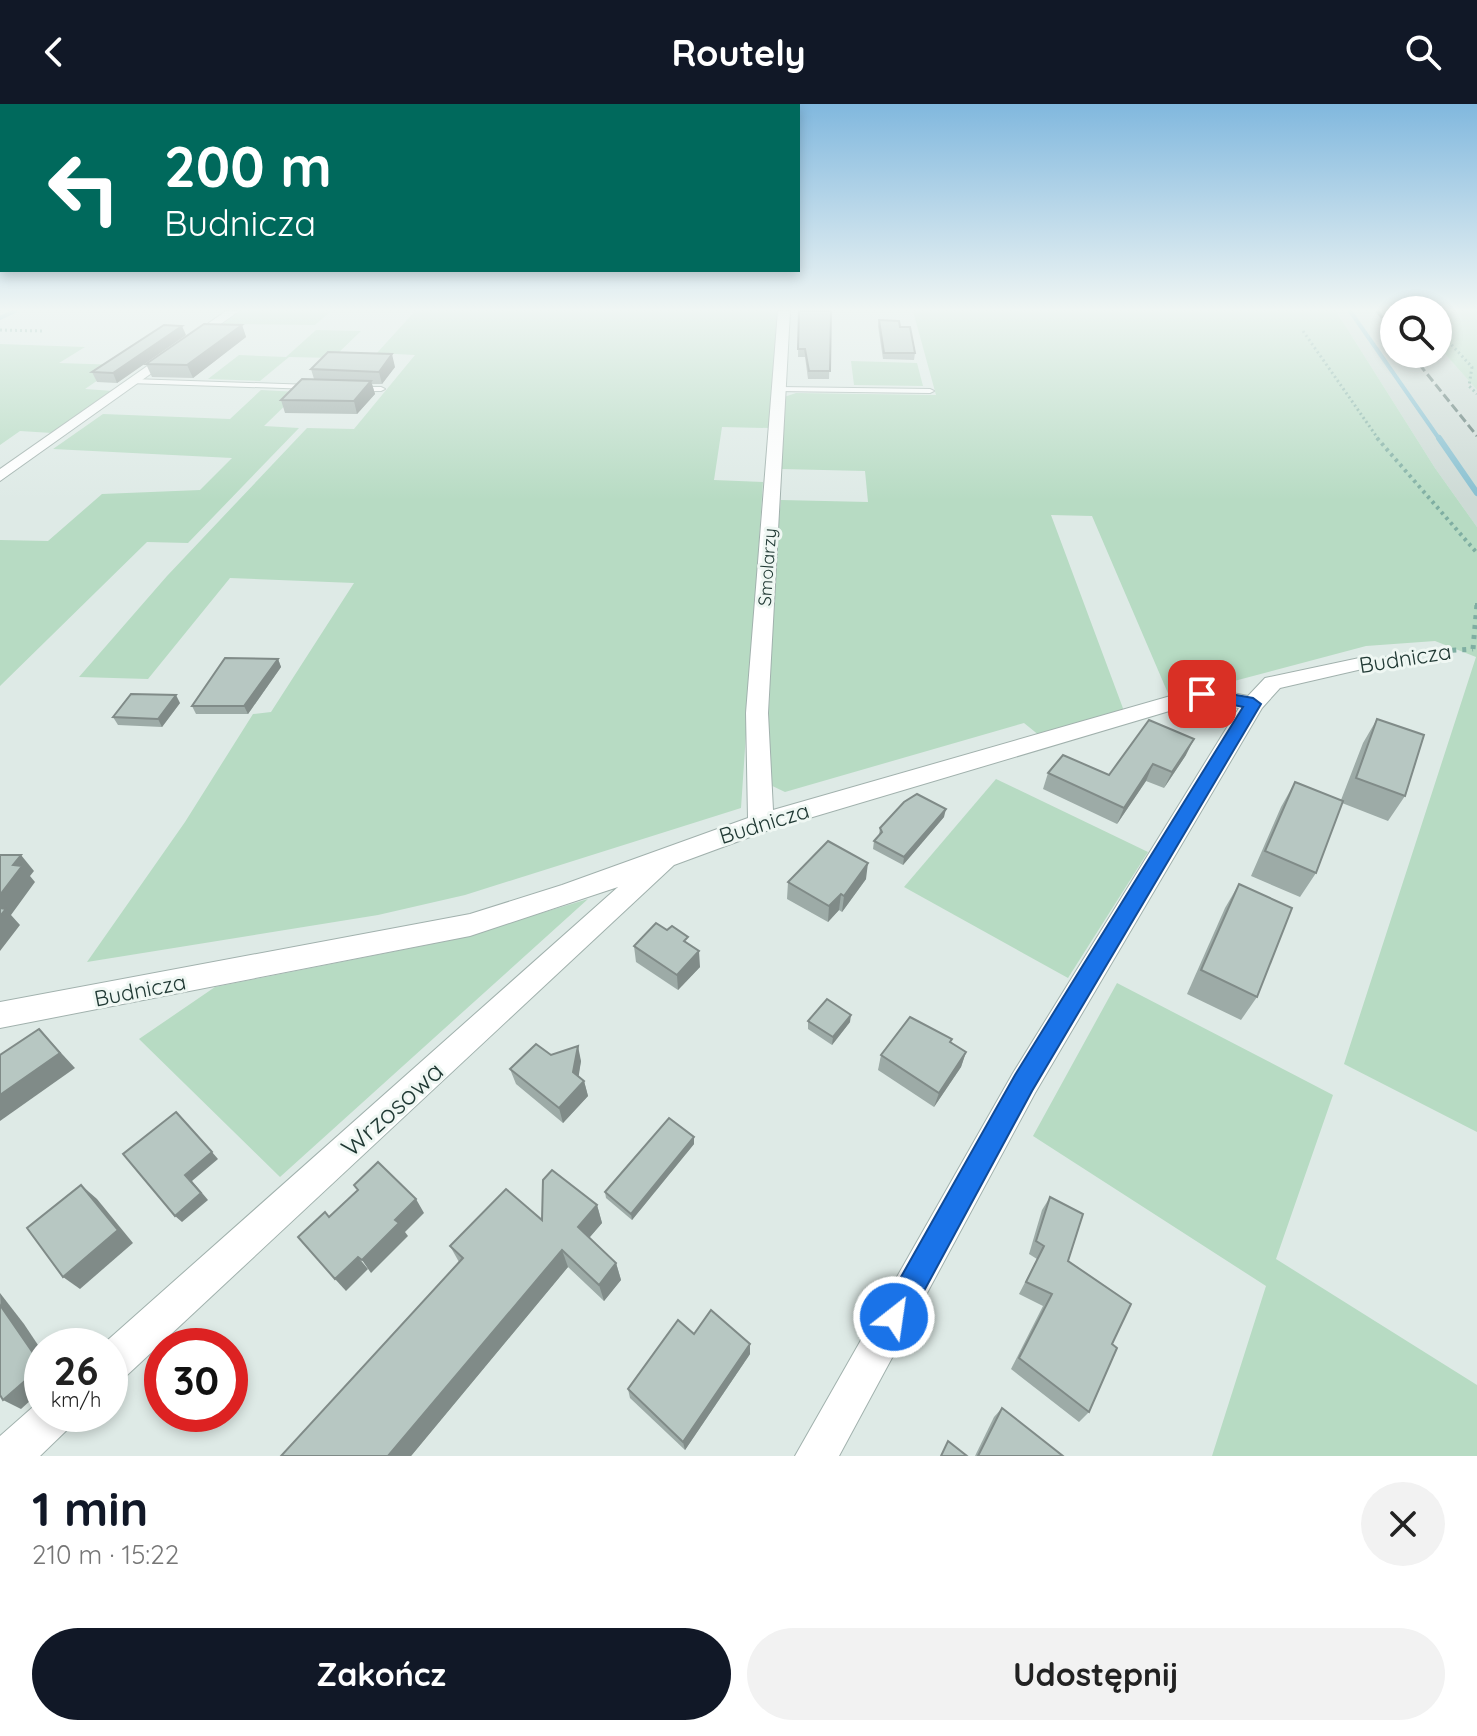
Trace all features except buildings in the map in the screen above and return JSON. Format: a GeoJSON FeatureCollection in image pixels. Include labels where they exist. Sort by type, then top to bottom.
{"type":"FeatureCollection","features":[{"type":"Feature","properties":{"kind":"street"},"geometry":{"type":"LineString","coordinates":[[0,476],[142,374]]}},
{"type":"Feature","properties":{"kind":"street","name":"Smolarzy"},"geometry":{"type":"LineString","coordinates":[[761,823],[757,713],[780,374]]}},
{"type":"Feature","properties":{"kind":"street","name":"Budnicza"},"geometry":{"type":"LineString","coordinates":[[0,1015],[470,925],[569,894],[761,823],[1202,694],[1253,704],[1273,683],[1364,663]]}},
{"type":"Feature","properties":{"kind":"street"},"geometry":{"type":"LineString","coordinates":[[816,1456],[1024,1083],[1253,704]]}},
{"type":"Feature","properties":{"kind":"street","name":"Wrzosowa"},"geometry":{"type":"LineString","coordinates":[[128,1348],[674,853]]}},
{"type":"Feature","properties":{"kind":"street"},"geometry":{"type":"LineString","coordinates":[[9,1456],[35,1432]]}},
{"type":"Feature","properties":{"kind":"lane"},"geometry":{"type":"LineString","coordinates":[[132,381],[319,387]]}},
{"type":"Feature","properties":{"kind":"lane"},"geometry":{"type":"LineString","coordinates":[[350,388],[381,389]]}},
{"type":"Feature","properties":{"kind":"lane"},"geometry":{"type":"LineString","coordinates":[[779,389],[930,391]]}},
{"type":"Feature","properties":{"kind":"path"},"geometry":{"type":"LineString","coordinates":[[1329,374],[1404,474],[1477,553]]}},
{"type":"Feature","properties":{"kind":"path"},"geometry":{"type":"LineString","coordinates":[[1471,374],[1469,386],[1477,394]]}},
{"type":"Feature","properties":{"kind":"path","name":"Budnicza"},"geometry":{"type":"LineString","coordinates":[[1364,663],[1411,653],[1475,651],[1477,600]]}},
{"type":"Feature","properties":{"kind":"shaded area"},"geometry":{"type":"Polygon","coordinates":[[[1376,374],[1463,374],[1477,390],[1477,527],[1435,468],[1376,374]]]}},
{"type":"Feature","properties":{"kind":"green space"},"geometry":{"type":"Polygon","coordinates":[[[0,374],[107,374],[85,389],[113,391],[52,433],[20,431],[0,445],[0,374]]]}},
{"type":"Feature","properties":{"kind":"green space"},"geometry":{"type":"Polygon","coordinates":[[[214,374],[268,374],[260,381],[208,379],[214,374]]]}},
{"type":"Feature","properties":{"kind":"green space"},"geometry":{"type":"Polygon","coordinates":[[[399,374],[773,374],[769,428],[722,427],[714,480],[763,482],[741,808],[465,895],[378,915],[87,962],[185,822],[253,714],[271,712],[354,583],[230,578],[148,679],[79,677],[167,576],[307,428],[354,429],[399,374]]]}},
{"type":"Feature","properties":{"kind":"green space"},"geometry":{"type":"Polygon","coordinates":[[[853,374],[920,374],[923,386],[854,385],[853,374]]]}},
{"type":"Feature","properties":{"kind":"green space"},"geometry":{"type":"Polygon","coordinates":[[[930,374],[1376,374],[1435,468],[1477,527],[1477,1132],[1344,1064],[1476,657],[1435,641],[1366,646],[1170,698],[1092,516],[1051,515],[1124,711],[1040,736],[1024,723],[785,792],[766,783],[775,558],[781,500],[868,502],[865,471],[781,469],[784,397],[796,393],[936,395],[930,374]]]}},
{"type":"Feature","properties":{"kind":"green space"},"geometry":{"type":"Polygon","coordinates":[[[1463,374],[1477,374],[1477,390],[1463,374]]]}},
{"type":"Feature","properties":{"kind":"green space"},"geometry":{"type":"Polygon","coordinates":[[[261,390],[299,392],[264,426],[299,428],[188,543],[147,542],[0,686],[0,540],[48,541],[102,494],[200,490],[232,458],[53,449],[103,414],[230,419],[261,390]]]}},
{"type":"Feature","properties":{"kind":"green space"},"geometry":{"type":"Polygon","coordinates":[[[996,779],[1148,852],[1068,978],[904,887],[996,779]]]}},
{"type":"Feature","properties":{"kind":"green space"},"geometry":{"type":"Polygon","coordinates":[[[588,899],[280,1177],[139,1039],[215,987],[452,940],[588,899]]]}},
{"type":"Feature","properties":{"kind":"green space"},"geometry":{"type":"Polygon","coordinates":[[[1117,983],[1333,1095],[1276,1259],[1477,1385],[1477,1456],[1212,1456],[1266,1286],[1033,1136],[1117,983]]]}},
{"type":"Feature","properties":{"kind":"waterway"},"geometry":{"type":"LineString","coordinates":[[1394,374],[1440,440]]}},
{"type":"Feature","properties":{"kind":"waterway"},"geometry":{"type":"LineString","coordinates":[[1439,438],[1477,493]]}},
{"type":"Feature","properties":{"kind":"railway"},"geometry":{"type":"LineString","coordinates":[[1427,374],[1477,436]]}},
{"type":"Feature","properties":{"kind":"route"},"geometry":{"type":"LineString","coordinates":[[894,1317],[1024,1083],[1253,704],[1202,694]]}}]}
